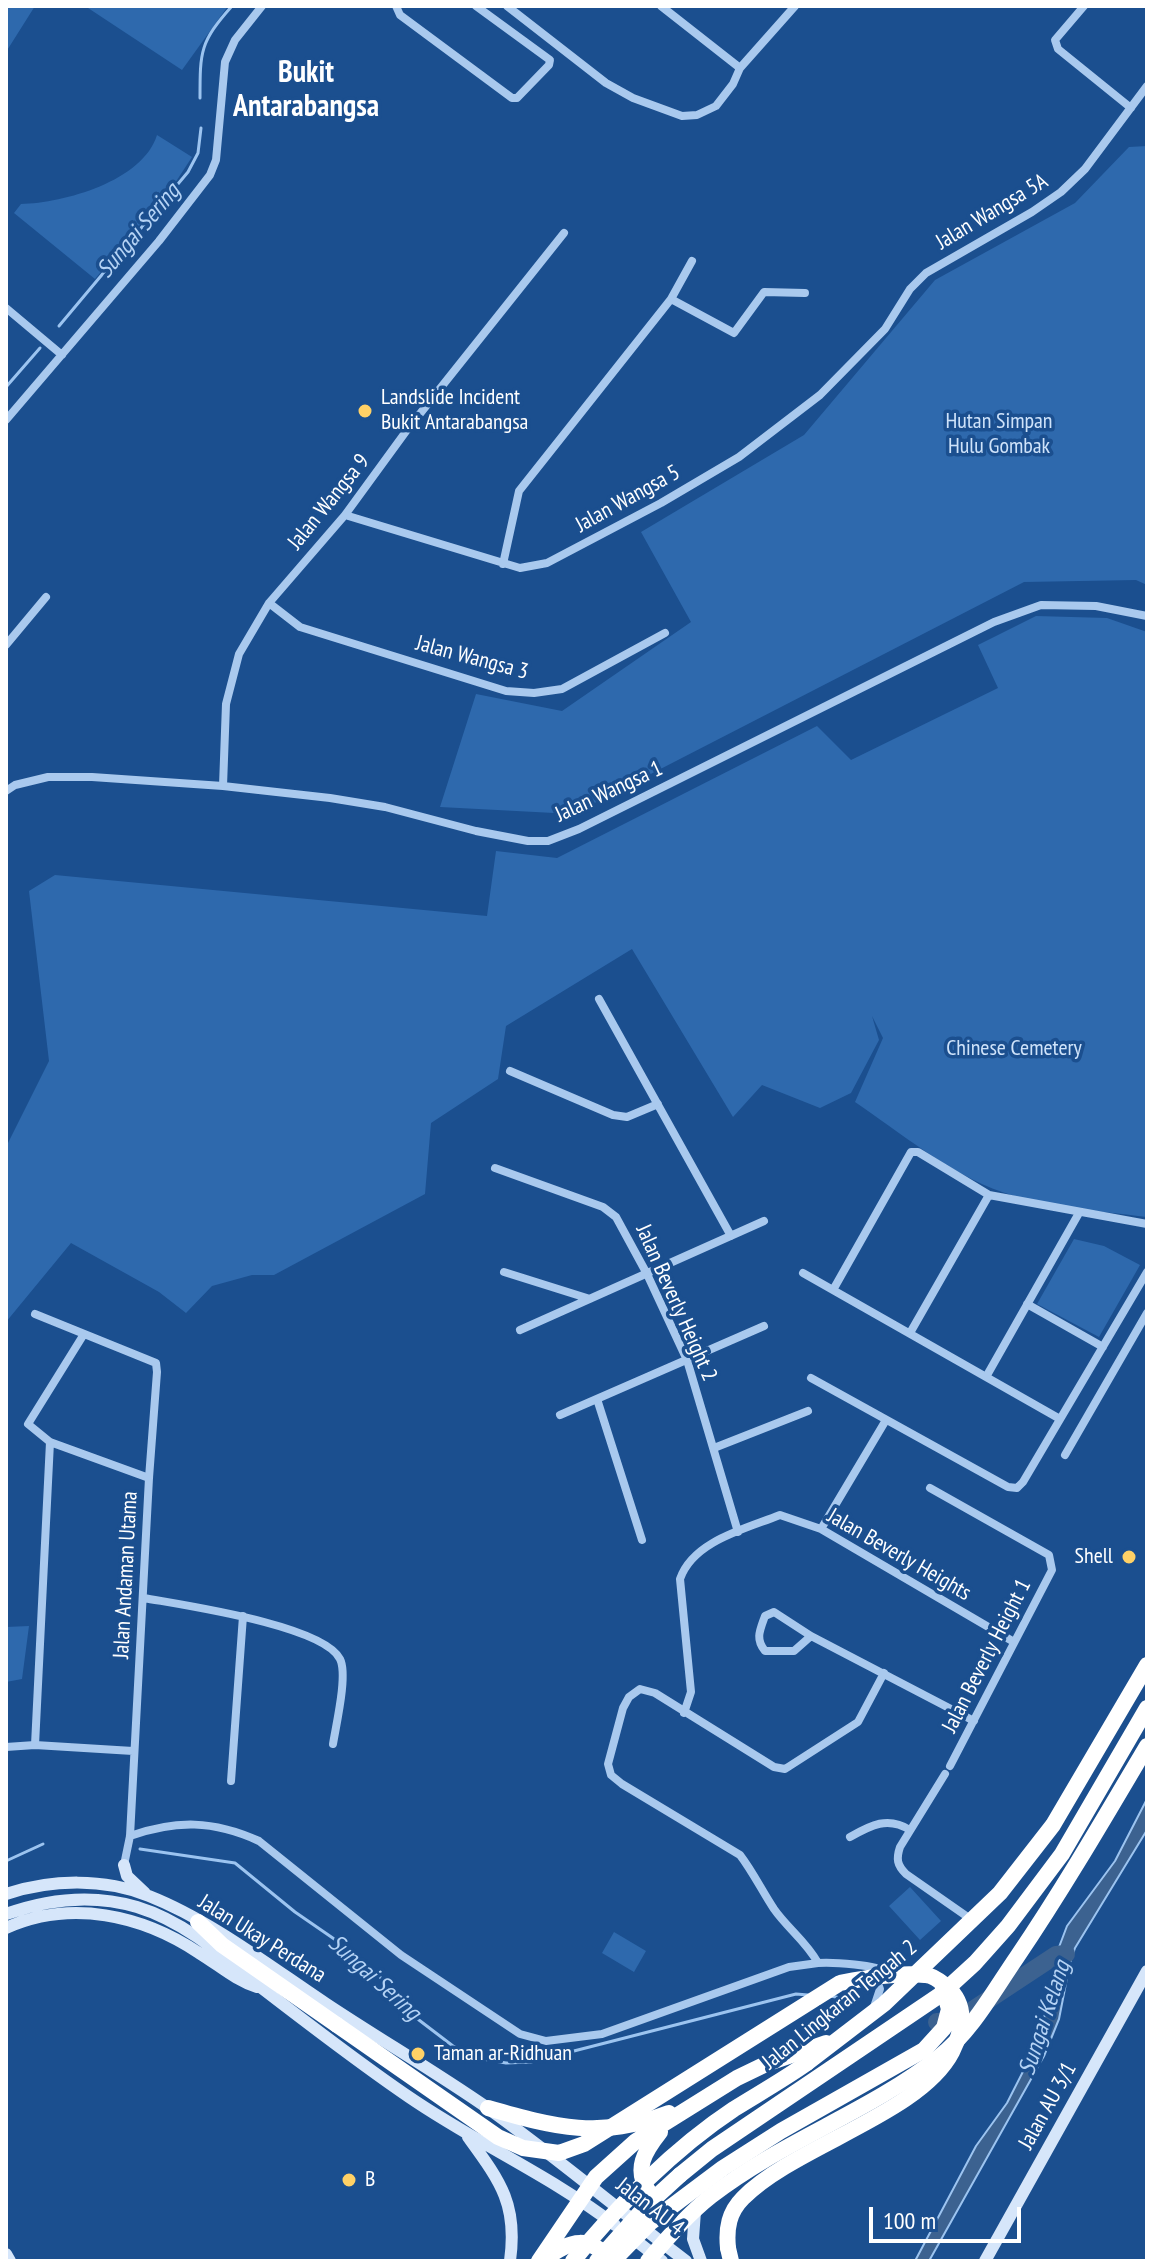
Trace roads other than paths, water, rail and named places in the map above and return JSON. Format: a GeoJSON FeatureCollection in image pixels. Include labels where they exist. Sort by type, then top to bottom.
{"type":"FeatureCollection","features":[{"type":"Feature","properties":{"kind":"highway","name":"Jalan Lingkaran Tengah 2"},"geometry":{"type":"LineString","coordinates":[[573,2261],[606,2222],[663,2165],[734,2110],[807,2063],[873,2011],[973,1921],[1053,1825],[1147,1665]]}},
{"type":"Feature","properties":{"kind":"highway","name":"Jalan Lingkaran Tengah 2"},"geometry":{"type":"LineString","coordinates":[[597,2261],[628,2225],[712,2149],[940,1995],[991,1946],[1062,1854],[1147,1708]]}},
{"type":"Feature","properties":{"kind":"highway"},"geometry":{"type":"LineString","coordinates":[[657,2255],[709,2197],[766,2159],[913,2075],[940,2056],[973,2022],[1031,1937],[1147,1746]]}},
{"type":"Feature","properties":{"kind":"highway"},"geometry":{"type":"LineString","coordinates":[[198,1922],[222,1945],[498,2137],[523,2148],[559,2153],[604,2133],[840,1983],[863,1978],[928,1975],[958,1996],[962,2010],[961,2027],[941,2067],[904,2099],[756,2186],[731,2213],[726,2233],[729,2254]]}},
{"type":"Feature","properties":{"kind":"highway"},"geometry":{"type":"LineString","coordinates":[[541,2261],[569,2244],[582,2242],[594,2245],[613,2261],[651,2222],[742,2155],[924,2050],[944,2028],[949,2009],[941,1982]]}},
{"type":"Feature","properties":{"kind":"highway"},"geometry":{"type":"LineString","coordinates":[[541,2261],[585,2192],[636,2141],[766,2064],[835,2040]]}},
{"type":"Feature","properties":{"kind":"highway"},"geometry":{"type":"LineString","coordinates":[[488,2108],[552,2125],[610,2129],[646,2121],[699,2101]]}},
{"type":"Feature","properties":{"kind":"highway"},"geometry":{"type":"LineString","coordinates":[[668,2122],[642,2158],[641,2174],[647,2190],[663,2203],[677,2206],[709,2197]]}},
{"type":"Feature","properties":{"kind":"street"},"geometry":{"type":"LineString","coordinates":[[6,420],[159,241],[210,175],[216,160],[225,62],[235,40],[262,6]]}},
{"type":"Feature","properties":{"kind":"street"},"geometry":{"type":"LineString","coordinates":[[396,6],[400,15],[512,98],[517,98],[549,65],[550,60],[476,6]]}},
{"type":"Feature","properties":{"kind":"street"},"geometry":{"type":"LineString","coordinates":[[507,6],[606,83],[633,98],[682,116],[697,115],[716,106],[740,68],[795,6]]}},
{"type":"Feature","properties":{"kind":"street"},"geometry":{"type":"LineString","coordinates":[[661,6],[740,68]]}},
{"type":"Feature","properties":{"kind":"street"},"geometry":{"type":"LineString","coordinates":[[1084,6],[1055,40],[1058,49],[1131,108]]}},
{"type":"Feature","properties":{"kind":"street","name":"Jalan Wangsa 5A"},"geometry":{"type":"LineString","coordinates":[[885,329],[910,289],[926,273],[1061,192],[1085,169],[1147,86]]}},
{"type":"Feature","properties":{"kind":"street","name":"Jalan Wangsa 9"},"geometry":{"type":"LineString","coordinates":[[223,786],[226,704],[239,654],[269,603],[345,515],[407,430],[564,233]]}},
{"type":"Feature","properties":{"kind":"street"},"geometry":{"type":"LineString","coordinates":[[503,564],[519,491],[671,299],[692,261]]}},
{"type":"Feature","properties":{"kind":"street"},"geometry":{"type":"LineString","coordinates":[[671,299],[734,333],[764,292],[805,293]]}},
{"type":"Feature","properties":{"kind":"street"},"geometry":{"type":"LineString","coordinates":[[6,309],[62,355]]}},
{"type":"Feature","properties":{"kind":"street","name":"Jalan Wangsa 5"},"geometry":{"type":"LineString","coordinates":[[345,515],[503,564],[520,568],[547,563],[661,503],[739,457],[820,395],[885,329]]}},
{"type":"Feature","properties":{"kind":"street"},"geometry":{"type":"LineString","coordinates":[[6,645],[46,597]]}},
{"type":"Feature","properties":{"kind":"street","name":"Jalan Wangsa 3"},"geometry":{"type":"LineString","coordinates":[[269,603],[300,627],[506,691],[534,693],[562,689],[665,633]]}},
{"type":"Feature","properties":{"kind":"street","name":"Jalan Wangsa 1"},"geometry":{"type":"LineString","coordinates":[[6,791],[15,785],[48,777],[223,786],[385,807],[507,838],[548,841],[579,829],[994,622],[1041,605],[1096,606],[1147,616]]}},
{"type":"Feature","properties":{"kind":"street"},"geometry":{"type":"LineString","coordinates":[[599,999],[731,1236]]}},
{"type":"Feature","properties":{"kind":"street"},"geometry":{"type":"LineString","coordinates":[[510,1071],[613,1115],[627,1117],[658,1104]]}},
{"type":"Feature","properties":{"kind":"street"},"geometry":{"type":"LineString","coordinates":[[833,1290],[911,1152],[918,1152],[989,1195],[1147,1224]]}},
{"type":"Feature","properties":{"kind":"street","name":"Jalan Beverly Height 2"},"geometry":{"type":"LineString","coordinates":[[495,1168],[603,1207],[616,1217],[647,1274],[687,1360],[738,1532]]}},
{"type":"Feature","properties":{"kind":"street"},"geometry":{"type":"LineString","coordinates":[[910,1333],[989,1195]]}},
{"type":"Feature","properties":{"kind":"street"},"geometry":{"type":"LineString","coordinates":[[986,1377],[1079,1213]]}},
{"type":"Feature","properties":{"kind":"street"},"geometry":{"type":"LineString","coordinates":[[520,1330],[764,1221]]}},
{"type":"Feature","properties":{"kind":"street"},"geometry":{"type":"LineString","coordinates":[[504,1272],[590,1299]]}},
{"type":"Feature","properties":{"kind":"street"},"geometry":{"type":"LineString","coordinates":[[811,1378],[1008,1487],[1017,1488],[1147,1272]]}},
{"type":"Feature","properties":{"kind":"street"},"geometry":{"type":"LineString","coordinates":[[803,1273],[1060,1419]]}},
{"type":"Feature","properties":{"kind":"street"},"geometry":{"type":"LineString","coordinates":[[1027,1304],[1103,1347]]}},
{"type":"Feature","properties":{"kind":"street"},"geometry":{"type":"LineString","coordinates":[[1065,1455],[1147,1313]]}},
{"type":"Feature","properties":{"kind":"street"},"geometry":{"type":"LineString","coordinates":[[35,1314],[156,1363],[149,1478]]}},
{"type":"Feature","properties":{"kind":"street"},"geometry":{"type":"LineString","coordinates":[[560,1415],[764,1326]]}},
{"type":"Feature","properties":{"kind":"street"},"geometry":{"type":"LineString","coordinates":[[35,1745],[50,1442],[28,1424],[84,1334]]}},
{"type":"Feature","properties":{"kind":"street"},"geometry":{"type":"LineString","coordinates":[[597,1399],[642,1540]]}},
{"type":"Feature","properties":{"kind":"street"},"geometry":{"type":"LineString","coordinates":[[714,1448],[808,1411]]}},
{"type":"Feature","properties":{"kind":"street"},"geometry":{"type":"LineString","coordinates":[[821,1529],[886,1420]]}},
{"type":"Feature","properties":{"kind":"street","name":"Jalan Andaman Utama"},"geometry":{"type":"LineString","coordinates":[[50,1442],[149,1478],[130,1836],[124,1865]]}},
{"type":"Feature","properties":{"kind":"street","name":"Jalan Beverly Height 1"},"geometry":{"type":"LineString","coordinates":[[930,1488],[1049,1555],[1052,1560],[1052,1570],[974,1721],[897,1857],[899,1867],[973,1921]]}},
{"type":"Feature","properties":{"kind":"street","name":"Jalan Beverly Heights"},"geometry":{"type":"LineString","coordinates":[[684,1713],[691,1692],[680,1579],[685,1565],[696,1553],[780,1515],[821,1529],[1014,1642]]}},
{"type":"Feature","properties":{"kind":"street"},"geometry":{"type":"LineString","coordinates":[[144,1598],[243,1616],[316,1639],[331,1647],[341,1661],[342,1674],[333,1744]]}},
{"type":"Feature","properties":{"kind":"street"},"geometry":{"type":"LineString","coordinates":[[811,1636],[794,1651],[765,1651],[759,1644],[758,1635],[765,1616],[774,1612],[811,1636],[974,1721]]}},
{"type":"Feature","properties":{"kind":"street"},"geometry":{"type":"LineString","coordinates":[[231,1781],[243,1616]]}},
{"type":"Feature","properties":{"kind":"street"},"geometry":{"type":"LineString","coordinates":[[818,1963],[809,1946],[775,1910],[740,1855],[642,1797],[611,1775],[608,1764],[623,1708],[629,1697],[640,1689],[655,1693],[774,1767],[785,1769],[858,1722],[884,1673]]}},
{"type":"Feature","properties":{"kind":"street"},"geometry":{"type":"LineString","coordinates":[[6,1747],[35,1745],[133,1751]]}},
{"type":"Feature","properties":{"kind":"street"},"geometry":{"type":"LineString","coordinates":[[850,1837],[884,1821],[899,1823],[910,1830]]}},
{"type":"Feature","properties":{"kind":"street"},"geometry":{"type":"LineString","coordinates":[[130,1836],[158,1826],[193,1823],[240,1832],[259,1841],[401,1955],[520,2034],[546,2041],[602,2034],[789,1967],[834,1962],[865,1968],[879,1966],[892,1974],[922,1969]]}},
{"type":"Feature","properties":{"kind":"street"},"geometry":{"type":"LineString","coordinates":[[93,1882],[110,1879],[124,1865],[127,1876],[147,1895]]}},
{"type":"Feature","properties":{"kind":"street","name":"Jalan Ukay Perdana"},"geometry":{"type":"LineString","coordinates":[[6,1894],[52,1884],[93,1882],[147,1895],[246,1950],[488,2108],[585,2192]]}},
{"type":"Feature","properties":{"kind":"street","name":"Jalan Ukay Perdana"},"geometry":{"type":"LineString","coordinates":[[6,1914],[61,1900],[98,1900],[136,1907],[167,1919],[196,1936],[410,2098],[463,2130],[585,2192]]}},
{"type":"Feature","properties":{"kind":"street"},"geometry":{"type":"LineString","coordinates":[[6,1928],[65,1913],[97,1913],[128,1918],[174,1937],[240,1981],[264,1989]]}},
{"type":"Feature","properties":{"kind":"street"},"geometry":{"type":"LineString","coordinates":[[865,1968],[880,1984],[873,2011]]}},
{"type":"Feature","properties":{"kind":"street","name":"Jalan AU 3/1"},"geometry":{"type":"LineString","coordinates":[[985,2261],[1147,1971]]}},
{"type":"Feature","properties":{"kind":"street"},"geometry":{"type":"LineString","coordinates":[[463,2130],[496,2174],[506,2196],[512,2217],[510,2261]]}},
{"type":"Feature","properties":{"kind":"street","name":"Jalan AU 4"},"geometry":{"type":"LineString","coordinates":[[585,2192],[657,2255],[686,2261]]}},
{"type":"Feature","properties":{"kind":"street"},"geometry":{"type":"LineString","coordinates":[[695,2211],[693,2245],[701,2261]]}},
{"type":"Feature","properties":{"kind":"street"},"geometry":{"type":"LineString","coordinates":[[6,2254],[10,2261]]}},
{"type":"Feature","properties":{"kind":"water","name":"Sungai Kelang"},"geometry":{"type":"Polygon","coordinates":[[[1147,1799],[1147,1830],[1075,1948],[1059,2019],[1044,2056],[929,2261],[915,2261],[976,2146],[1007,2103],[1035,2048],[1042,2029],[1056,1955],[1067,1926],[1115,1861],[1147,1799]]]}},
{"type":"Feature","properties":{"kind":"waterway","name":"Sungai Sering"},"geometry":{"type":"LineString","coordinates":[[200,98],[204,48],[232,6]]}},
{"type":"Feature","properties":{"kind":"waterway","name":"Sungai Sering"},"geometry":{"type":"LineString","coordinates":[[59,326],[188,172],[198,153],[201,128]]}},
{"type":"Feature","properties":{"kind":"waterway","name":"Sungai Sering"},"geometry":{"type":"LineString","coordinates":[[6,387],[40,348]]}},
{"type":"Feature","properties":{"kind":"waterway","name":"Sungai Sering"},"geometry":{"type":"LineString","coordinates":[[6,1861],[43,1844]]}},
{"type":"Feature","properties":{"kind":"waterway","name":"Sungai Sering"},"geometry":{"type":"LineString","coordinates":[[140,1849],[235,1863],[380,1977],[415,2017],[453,2046],[477,2058],[506,2063],[531,2062],[796,1994],[808,1995]]}},
{"type":"Feature","properties":{"kind":"waterway","name":"Sungai Sering"},"geometry":{"type":"LineString","coordinates":[[937,2022],[956,2021],[1056,1955],[1066,1954]]}},
{"type":"Feature","properties":{"kind":"waterway","name":"Sungai Sering"},"geometry":{"type":"LineString","coordinates":[[831,1996],[854,2001]]}},
{"type":"Feature","properties":{"kind":"place","name":"Landslide Incident Bukit Antarabangsa"},"geometry":{"type":"Point","coordinates":[365,411]}},
{"type":"Feature","properties":{"kind":"place","name":"Shell"},"geometry":{"type":"Point","coordinates":[1129,1557]}},
{"type":"Feature","properties":{"kind":"place","name":"Taman ar-Ridhuan"},"geometry":{"type":"Point","coordinates":[418,2054]}},
{"type":"Feature","properties":{"kind":"place","name":"B"},"geometry":{"type":"Point","coordinates":[349,2180]}},
{"type":"Feature","properties":{"kind":"district","name":"Bukit Antarabangsa"},"geometry":{"type":"Point","coordinates":[306,90]}},
{"type":"Feature","properties":{"kind":"park label","name":"Hutan Simpan Hulu Gombak"},"geometry":{"type":"Point","coordinates":[999,434]}},
{"type":"Feature","properties":{"kind":"park label","name":"Chinese Cemetery"},"geometry":{"type":"Point","coordinates":[1014,1049]}}]}
